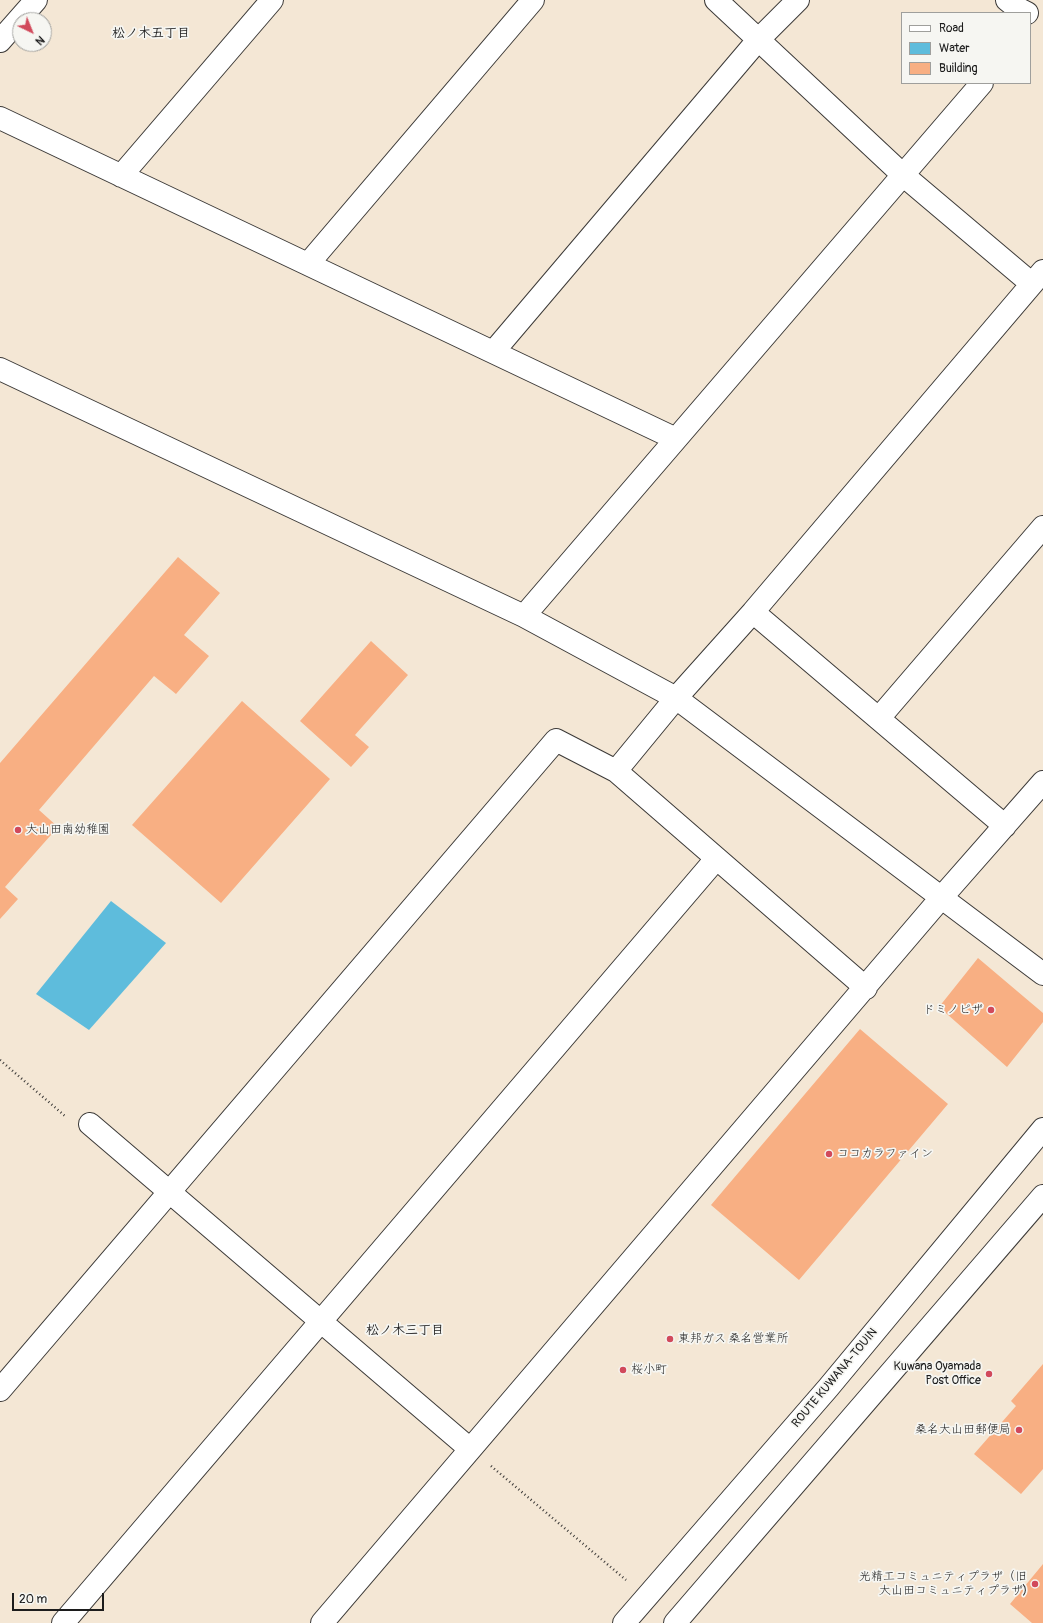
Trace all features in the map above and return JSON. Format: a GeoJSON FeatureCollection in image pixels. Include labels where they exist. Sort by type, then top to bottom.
{"type":"FeatureCollection","features":[{"type":"Feature","properties":{"kind":"street"},"geometry":{"type":"LineString","coordinates":[[0,42],[36,0]]}},
{"type":"Feature","properties":{"kind":"street"},"geometry":{"type":"LineString","coordinates":[[121,176],[272,0]]}},
{"type":"Feature","properties":{"kind":"street"},"geometry":{"type":"LineString","coordinates":[[308,264],[533,0]]}},
{"type":"Feature","properties":{"kind":"street"},"geometry":{"type":"LineString","coordinates":[[616,771],[676,698],[753,612],[1038,278],[903,176],[716,0]]}},
{"type":"Feature","properties":{"kind":"street"},"geometry":{"type":"LineString","coordinates":[[494,351],[758,40],[798,0]]}},
{"type":"Feature","properties":{"kind":"street"},"geometry":{"type":"LineString","coordinates":[[1007,0],[1023,12]]}},
{"type":"Feature","properties":{"kind":"street"},"geometry":{"type":"LineString","coordinates":[[524,616],[981,84]]}},
{"type":"Feature","properties":{"kind":"street"},"geometry":{"type":"LineString","coordinates":[[0,118],[494,351],[676,439]]}},
{"type":"Feature","properties":{"kind":"street"},"geometry":{"type":"LineString","coordinates":[[0,369],[524,616],[676,698],[1043,974]]}},
{"type":"Feature","properties":{"kind":"street"},"geometry":{"type":"LineString","coordinates":[[879,718],[1043,527]]}},
{"type":"Feature","properties":{"kind":"street"},"geometry":{"type":"LineString","coordinates":[[753,612],[1004,826]]}},
{"type":"Feature","properties":{"kind":"street"},"geometry":{"type":"LineString","coordinates":[[0,1390],[556,740],[616,771],[866,988]]}},
{"type":"Feature","properties":{"kind":"street"},"geometry":{"type":"LineString","coordinates":[[322,1623],[866,988],[941,898],[1043,782]]}},
{"type":"Feature","properties":{"kind":"street"},"geometry":{"type":"LineString","coordinates":[[63,1623],[322,1322],[716,859]]}},
{"type":"Feature","properties":{"kind":"street"},"geometry":{"type":"LineString","coordinates":[[80,1123],[169,1192],[470,1449]]}},
{"type":"Feature","properties":{"kind":"street","name":"ROUTE KUWANA-TOUIN"},"geometry":{"type":"LineString","coordinates":[[624,1623],[828,1388],[1043,1129]]}},
{"type":"Feature","properties":{"kind":"street"},"geometry":{"type":"LineString","coordinates":[[675,1623],[1043,1196]]}},
{"type":"Feature","properties":{"kind":"path"},"geometry":{"type":"LineString","coordinates":[[0,1060],[80,1123]]}},
{"type":"Feature","properties":{"kind":"path"},"geometry":{"type":"LineString","coordinates":[[470,1449],[629,1584]]}},
{"type":"Feature","properties":{"kind":"water"},"geometry":{"type":"Polygon","coordinates":[[[111,901],[166,943],[89,1030],[36,994],[111,901]]]}},
{"type":"Feature","properties":{"kind":"building"},"geometry":{"type":"Polygon","coordinates":[[[178,557],[220,593],[184,635],[209,656],[176,694],[154,676],[39,810],[58,827],[5,887],[18,899],[0,919],[0,763],[178,557]]]}},
{"type":"Feature","properties":{"kind":"building"},"geometry":{"type":"Polygon","coordinates":[[[371,641],[408,675],[355,735],[369,747],[351,767],[300,721],[371,641]]]}},
{"type":"Feature","properties":{"kind":"building"},"geometry":{"type":"Polygon","coordinates":[[[242,701],[330,779],[221,903],[132,825],[242,701]]]}},
{"type":"Feature","properties":{"kind":"building","name":"ドミノピザ"},"geometry":{"type":"Polygon","coordinates":[[[978,958],[1043,1013],[1043,1022],[1007,1067],[939,1007],[978,958]]]}},
{"type":"Feature","properties":{"kind":"building","name":"ココカラファイン"},"geometry":{"type":"Polygon","coordinates":[[[860,1029],[948,1104],[799,1280],[711,1205],[860,1029]]]}},
{"type":"Feature","properties":{"kind":"building","name":"桑名大山田郵便局"},"geometry":{"type":"Polygon","coordinates":[[[1043,1364],[1043,1469],[1021,1494],[974,1454],[1016,1406],[1011,1401],[1043,1364]]]}},
{"type":"Feature","properties":{"kind":"building","name":"光精工コミュニティプラザ（旧 大山田コミュニティプラザ)"},"geometry":{"type":"Polygon","coordinates":[[[1043,1564],[1043,1623],[1032,1623],[1010,1604],[1043,1564]]]}},
{"type":"Feature","properties":{"kind":"place","name":"大山田南幼稚園"},"geometry":{"type":"Point","coordinates":[18,830]}},
{"type":"Feature","properties":{"kind":"place","name":"ドミノピザ"},"geometry":{"type":"Point","coordinates":[991,1010]}},
{"type":"Feature","properties":{"kind":"place","name":"ココカラファイン"},"geometry":{"type":"Point","coordinates":[829,1154]}},
{"type":"Feature","properties":{"kind":"place","name":"東邦ガス 桑名営業所"},"geometry":{"type":"Point","coordinates":[670,1339]}},
{"type":"Feature","properties":{"kind":"place","name":"桜小町"},"geometry":{"type":"Point","coordinates":[623,1370]}},
{"type":"Feature","properties":{"kind":"place","name":"Kuwana Oyamada Post Office"},"geometry":{"type":"Point","coordinates":[989,1374]}},
{"type":"Feature","properties":{"kind":"place","name":"桑名大山田郵便局"},"geometry":{"type":"Point","coordinates":[1019,1430]}},
{"type":"Feature","properties":{"kind":"place","name":"光精工コミュニティプラザ（旧 大山田コミュニティプラザ)"},"geometry":{"type":"Point","coordinates":[1035,1584]}},
{"type":"Feature","properties":{"kind":"district","name":"松ノ木五丁目"},"geometry":{"type":"Point","coordinates":[151,34]}},
{"type":"Feature","properties":{"kind":"district","name":"松ノ木三丁目"},"geometry":{"type":"Point","coordinates":[405,1331]}}]}
